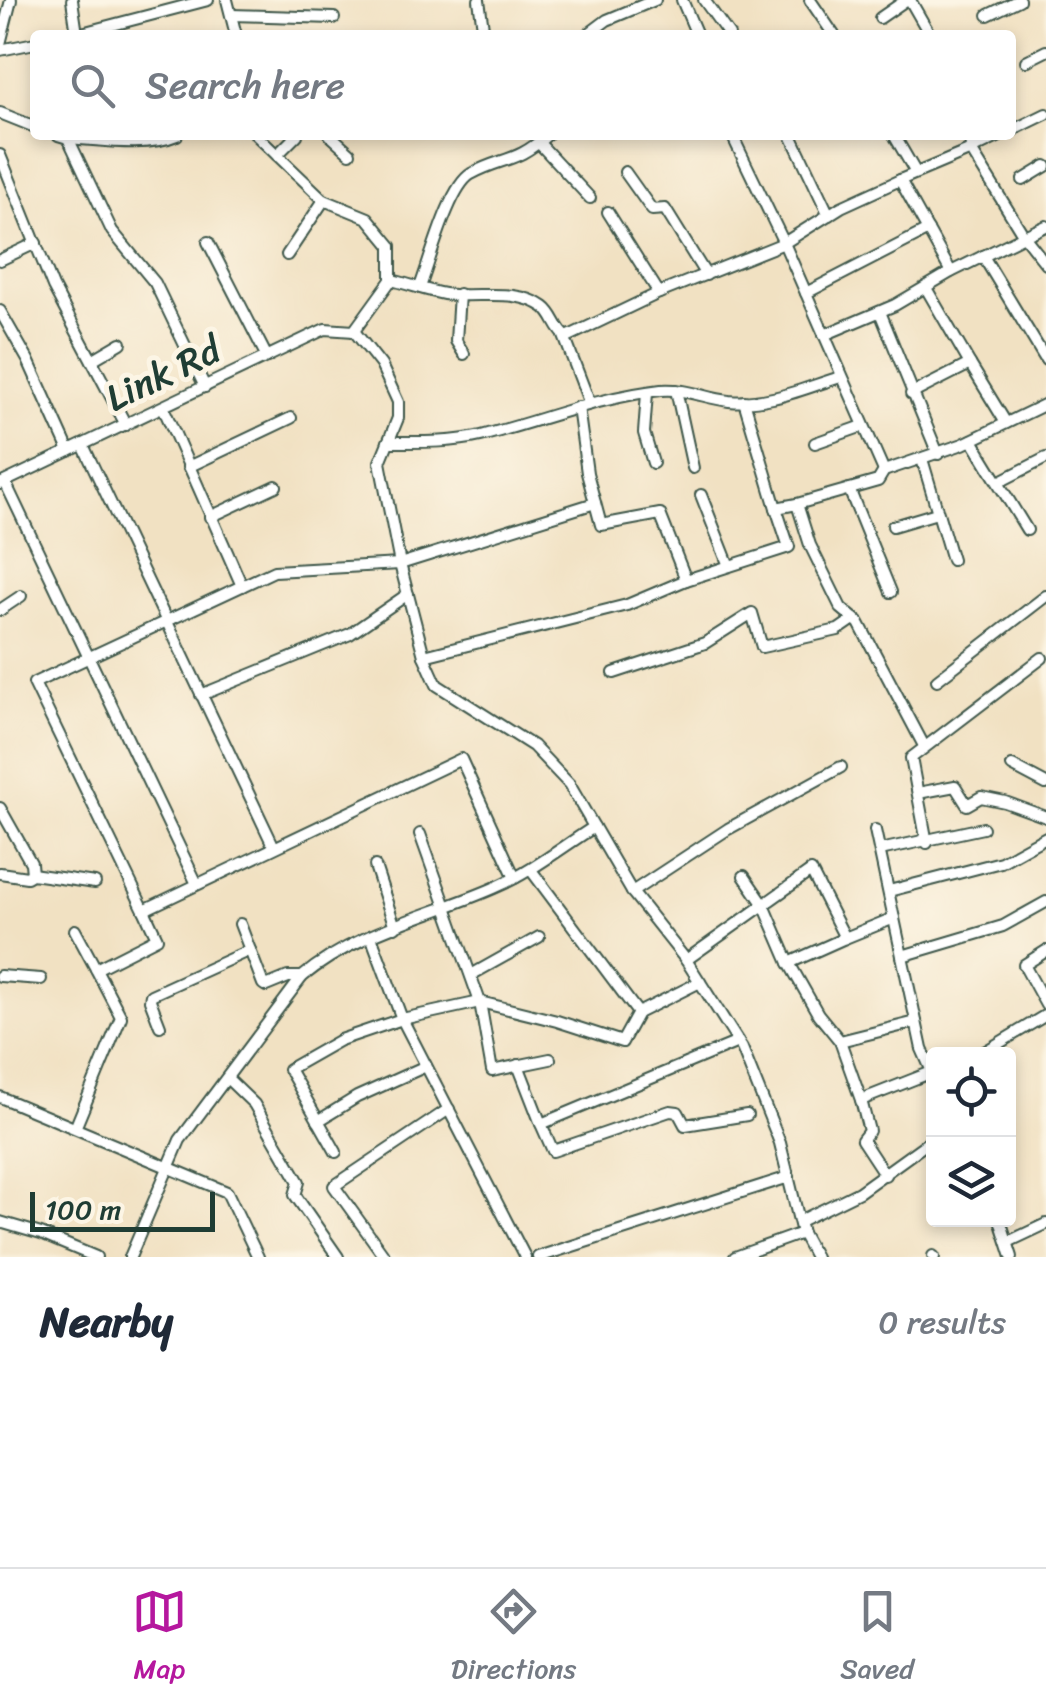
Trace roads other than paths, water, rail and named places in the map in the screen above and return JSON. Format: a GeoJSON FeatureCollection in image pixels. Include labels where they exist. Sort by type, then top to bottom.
{"type":"FeatureCollection","features":[{"type":"Feature","properties":{"kind":"street"},"geometry":{"type":"LineString","coordinates":[[11,0],[0,47],[30,44]]}},
{"type":"Feature","properties":{"kind":"street"},"geometry":{"type":"LineString","coordinates":[[72,0],[75,30]]}},
{"type":"Feature","properties":{"kind":"street"},"geometry":{"type":"LineString","coordinates":[[94,30],[208,0]]}},
{"type":"Feature","properties":{"kind":"street"},"geometry":{"type":"LineString","coordinates":[[227,0],[235,30]]}},
{"type":"Feature","properties":{"kind":"street"},"geometry":{"type":"LineString","coordinates":[[480,0],[483,30]]}},
{"type":"Feature","properties":{"kind":"street"},"geometry":{"type":"LineString","coordinates":[[593,30],[651,0]]}},
{"type":"Feature","properties":{"kind":"street"},"geometry":{"type":"LineString","coordinates":[[682,0],[695,30]]}},
{"type":"Feature","properties":{"kind":"street"},"geometry":{"type":"LineString","coordinates":[[704,0],[725,30]]}},
{"type":"Feature","properties":{"kind":"street"},"geometry":{"type":"LineString","coordinates":[[810,0],[831,30]]}},
{"type":"Feature","properties":{"kind":"street"},"geometry":{"type":"LineString","coordinates":[[880,18],[908,0],[927,30]]}},
{"type":"Feature","properties":{"kind":"street"},"geometry":{"type":"LineString","coordinates":[[988,15],[1019,0]]}},
{"type":"Feature","properties":{"kind":"street"},"geometry":{"type":"LineString","coordinates":[[231,16],[334,18]]}},
{"type":"Feature","properties":{"kind":"street"},"geometry":{"type":"LineString","coordinates":[[124,22],[126,30]]}},
{"type":"Feature","properties":{"kind":"street"},"geometry":{"type":"LineString","coordinates":[[1026,61],[1046,51]]}},
{"type":"Feature","properties":{"kind":"street"},"geometry":{"type":"LineString","coordinates":[[0,112],[30,125]]}},
{"type":"Feature","properties":{"kind":"street"},"geometry":{"type":"LineString","coordinates":[[1016,128],[1046,114]]}},
{"type":"Feature","properties":{"kind":"street"},"geometry":{"type":"LineString","coordinates":[[65,140],[112,231],[156,283],[205,387]]}},
{"type":"Feature","properties":{"kind":"street"},"geometry":{"type":"LineString","coordinates":[[261,140],[324,200],[368,218],[392,246],[392,280],[354,331],[381,364],[398,402],[398,418],[380,462],[400,564],[424,656],[436,685],[533,746],[569,784],[632,892],[686,960],[738,1042],[780,1144],[802,1234],[815,1257]]}},
{"type":"Feature","properties":{"kind":"street"},"geometry":{"type":"LineString","coordinates":[[277,155],[292,140]]}},
{"type":"Feature","properties":{"kind":"street"},"geometry":{"type":"LineString","coordinates":[[336,140],[350,153]]}},
{"type":"Feature","properties":{"kind":"street"},"geometry":{"type":"LineString","coordinates":[[420,288],[459,184],[479,170],[518,158],[542,140]]}},
{"type":"Feature","properties":{"kind":"street"},"geometry":{"type":"LineString","coordinates":[[544,140],[590,198]]}},
{"type":"Feature","properties":{"kind":"street"},"geometry":{"type":"LineString","coordinates":[[734,140],[884,471]]}},
{"type":"Feature","properties":{"kind":"street"},"geometry":{"type":"LineString","coordinates":[[793,140],[829,214]]}},
{"type":"Feature","properties":{"kind":"street"},"geometry":{"type":"LineString","coordinates":[[897,140],[916,173]]}},
{"type":"Feature","properties":{"kind":"street"},"geometry":{"type":"LineString","coordinates":[[971,140],[972,150],[1024,236],[1046,264]]}},
{"type":"Feature","properties":{"kind":"street"},"geometry":{"type":"LineString","coordinates":[[564,336],[784,243],[829,214],[992,140]]}},
{"type":"Feature","properties":{"kind":"street"},"geometry":{"type":"LineString","coordinates":[[0,155],[53,286],[126,424]]}},
{"type":"Feature","properties":{"kind":"street"},"geometry":{"type":"LineString","coordinates":[[1023,180],[1046,166]]}},
{"type":"Feature","properties":{"kind":"street"},"geometry":{"type":"LineString","coordinates":[[625,172],[652,210],[665,210],[706,275]]}},
{"type":"Feature","properties":{"kind":"street"},"geometry":{"type":"LineString","coordinates":[[900,180],[951,272]]}},
{"type":"Feature","properties":{"kind":"street"},"geometry":{"type":"LineString","coordinates":[[287,255],[324,200]]}},
{"type":"Feature","properties":{"kind":"street"},"geometry":{"type":"LineString","coordinates":[[608,212],[659,293]]}},
{"type":"Feature","properties":{"kind":"street"},"geometry":{"type":"LineString","coordinates":[[824,336],[880,312],[1046,226]]}},
{"type":"Feature","properties":{"kind":"street"},"geometry":{"type":"LineString","coordinates":[[806,292],[928,230]]}},
{"type":"Feature","properties":{"kind":"street"},"geometry":{"type":"LineString","coordinates":[[208,242],[268,357]]}},
{"type":"Feature","properties":{"kind":"street"},"geometry":{"type":"LineString","coordinates":[[0,260],[36,243]]}},
{"type":"Feature","properties":{"kind":"street"},"geometry":{"type":"LineString","coordinates":[[982,256],[1046,360]]}},
{"type":"Feature","properties":{"kind":"street"},"geometry":{"type":"LineString","coordinates":[[392,280],[420,288],[533,302],[545,308],[564,336],[584,405],[587,474],[601,526],[660,514],[686,580]]}},
{"type":"Feature","properties":{"kind":"street"},"geometry":{"type":"LineString","coordinates":[[926,288],[1006,423]]}},
{"type":"Feature","properties":{"kind":"street"},"geometry":{"type":"LineString","coordinates":[[459,294],[456,341],[464,354]]}},
{"type":"Feature","properties":{"kind":"street"},"geometry":{"type":"LineString","coordinates":[[0,311],[28,360],[69,451]]}},
{"type":"Feature","properties":{"kind":"street"},"geometry":{"type":"LineString","coordinates":[[880,312],[938,454]]}},
{"type":"Feature","properties":{"kind":"street","name":"Link Rd"},"geometry":{"type":"LineString","coordinates":[[2,483],[326,329],[354,331]]}},
{"type":"Feature","properties":{"kind":"street"},"geometry":{"type":"LineString","coordinates":[[92,360],[120,343]]}},
{"type":"Feature","properties":{"kind":"street"},"geometry":{"type":"LineString","coordinates":[[911,394],[970,364]]}},
{"type":"Feature","properties":{"kind":"street"},"geometry":{"type":"LineString","coordinates":[[388,442],[480,436],[584,405],[647,392],[676,390],[744,402],[777,399],[841,376]]}},
{"type":"Feature","properties":{"kind":"street"},"geometry":{"type":"LineString","coordinates":[[676,390],[693,468]]}},
{"type":"Feature","properties":{"kind":"street"},"geometry":{"type":"LineString","coordinates":[[647,392],[644,433],[653,463]]}},
{"type":"Feature","properties":{"kind":"street"},"geometry":{"type":"LineString","coordinates":[[424,656],[627,606],[686,580],[789,547],[744,402]]}},
{"type":"Feature","properties":{"kind":"street"},"geometry":{"type":"LineString","coordinates":[[776,508],[878,481],[884,471],[972,440],[1046,404]]}},
{"type":"Feature","properties":{"kind":"street"},"geometry":{"type":"LineString","coordinates":[[163,407],[242,586]]}},
{"type":"Feature","properties":{"kind":"street"},"geometry":{"type":"LineString","coordinates":[[188,467],[291,418]]}},
{"type":"Feature","properties":{"kind":"street"},"geometry":{"type":"LineString","coordinates":[[815,443],[863,426]]}},
{"type":"Feature","properties":{"kind":"street"},"geometry":{"type":"LineString","coordinates":[[972,440],[1027,530]]}},
{"type":"Feature","properties":{"kind":"street"},"geometry":{"type":"LineString","coordinates":[[83,445],[273,846]]}},
{"type":"Feature","properties":{"kind":"street"},"geometry":{"type":"LineString","coordinates":[[998,482],[1046,458]]}},
{"type":"Feature","properties":{"kind":"street"},"geometry":{"type":"LineString","coordinates":[[922,459],[952,560]]}},
{"type":"Feature","properties":{"kind":"street"},"geometry":{"type":"LineString","coordinates":[[2,483],[197,884]]}},
{"type":"Feature","properties":{"kind":"street"},"geometry":{"type":"LineString","coordinates":[[210,517],[276,486]]}},
{"type":"Feature","properties":{"kind":"street"},"geometry":{"type":"LineString","coordinates":[[849,489],[891,592]]}},
{"type":"Feature","properties":{"kind":"street"},"geometry":{"type":"LineString","coordinates":[[702,494],[729,566]]}},
{"type":"Feature","properties":{"kind":"street"},"geometry":{"type":"LineString","coordinates":[[96,969],[156,938],[34,683],[282,568],[400,564],[595,503]]}},
{"type":"Feature","properties":{"kind":"street"},"geometry":{"type":"LineString","coordinates":[[797,504],[810,545],[841,608],[854,619],[924,746]]}},
{"type":"Feature","properties":{"kind":"street"},"geometry":{"type":"LineString","coordinates":[[892,526],[937,513]]}},
{"type":"Feature","properties":{"kind":"street"},"geometry":{"type":"LineString","coordinates":[[201,695],[350,634],[408,594]]}},
{"type":"Feature","properties":{"kind":"street"},"geometry":{"type":"LineString","coordinates":[[0,610],[21,596]]}},
{"type":"Feature","properties":{"kind":"street"},"geometry":{"type":"LineString","coordinates":[[937,680],[1046,596]]}},
{"type":"Feature","properties":{"kind":"street"},"geometry":{"type":"LineString","coordinates":[[614,674],[705,644],[752,614],[762,647],[838,630],[854,619]]}},
{"type":"Feature","properties":{"kind":"street"},"geometry":{"type":"LineString","coordinates":[[928,843],[911,758],[1042,658]]}},
{"type":"Feature","properties":{"kind":"street"},"geometry":{"type":"LineString","coordinates":[[144,910],[461,759],[516,878]]}},
{"type":"Feature","properties":{"kind":"street"},"geometry":{"type":"LineString","coordinates":[[1012,766],[1046,784]]}},
{"type":"Feature","properties":{"kind":"street"},"geometry":{"type":"LineString","coordinates":[[632,892],[728,829],[841,767]]}},
{"type":"Feature","properties":{"kind":"street"},"geometry":{"type":"LineString","coordinates":[[918,794],[953,785],[967,804],[981,797],[1046,817]]}},
{"type":"Feature","properties":{"kind":"street"},"geometry":{"type":"LineString","coordinates":[[0,808],[31,863],[32,874]]}},
{"type":"Feature","properties":{"kind":"street"},"geometry":{"type":"LineString","coordinates":[[130,1257],[180,1140],[302,977],[316,965],[371,936],[516,878],[594,826]]}},
{"type":"Feature","properties":{"kind":"street"},"geometry":{"type":"LineString","coordinates":[[880,850],[928,843],[983,828]]}},
{"type":"Feature","properties":{"kind":"street"},"geometry":{"type":"LineString","coordinates":[[876,830],[926,1058]]}},
{"type":"Feature","properties":{"kind":"street"},"geometry":{"type":"LineString","coordinates":[[420,834],[480,1002],[492,1071],[550,1059]]}},
{"type":"Feature","properties":{"kind":"street"},"geometry":{"type":"LineString","coordinates":[[888,892],[1001,862],[1046,837]]}},
{"type":"Feature","properties":{"kind":"street"},"geometry":{"type":"LineString","coordinates":[[375,866],[394,927]]}},
{"type":"Feature","properties":{"kind":"street"},"geometry":{"type":"LineString","coordinates":[[530,870],[638,1014]]}},
{"type":"Feature","properties":{"kind":"street"},"geometry":{"type":"LineString","coordinates":[[686,960],[811,871],[845,938]]}},
{"type":"Feature","properties":{"kind":"street"},"geometry":{"type":"LineString","coordinates":[[0,873],[95,883]]}},
{"type":"Feature","properties":{"kind":"street"},"geometry":{"type":"LineString","coordinates":[[744,876],[764,905],[788,963],[818,1014],[840,1041],[869,1131],[862,1140],[885,1174]]}},
{"type":"Feature","properties":{"kind":"street"},"geometry":{"type":"LineString","coordinates":[[902,956],[1003,926],[1046,902]]}},
{"type":"Feature","properties":{"kind":"street"},"geometry":{"type":"LineString","coordinates":[[788,963],[894,918]]}},
{"type":"Feature","properties":{"kind":"street"},"geometry":{"type":"LineString","coordinates":[[240,924],[266,986],[288,977],[302,977]]}},
{"type":"Feature","properties":{"kind":"street"},"geometry":{"type":"LineString","coordinates":[[76,930],[121,1017],[76,1126]]}},
{"type":"Feature","properties":{"kind":"street"},"geometry":{"type":"LineString","coordinates":[[371,936],[402,1020],[524,1257]]}},
{"type":"Feature","properties":{"kind":"street"},"geometry":{"type":"LineString","coordinates":[[470,974],[539,936]]}},
{"type":"Feature","properties":{"kind":"street"},"geometry":{"type":"LineString","coordinates":[[160,1026],[151,995],[250,950]]}},
{"type":"Feature","properties":{"kind":"street"},"geometry":{"type":"LineString","coordinates":[[1046,951],[1024,965],[1046,1006]]}},
{"type":"Feature","properties":{"kind":"street"},"geometry":{"type":"LineString","coordinates":[[0,976],[41,979]]}},
{"type":"Feature","properties":{"kind":"street"},"geometry":{"type":"LineString","coordinates":[[336,1152],[290,1073],[291,1067],[340,1040],[402,1020],[480,1002],[558,1020],[622,1042],[638,1014],[700,982]]}},
{"type":"Feature","properties":{"kind":"street"},"geometry":{"type":"LineString","coordinates":[[993,1047],[1046,1015]]}},
{"type":"Feature","properties":{"kind":"street"},"geometry":{"type":"LineString","coordinates":[[840,1041],[916,1022]]}},
{"type":"Feature","properties":{"kind":"street"},"geometry":{"type":"LineString","coordinates":[[542,1124],[738,1042]]}},
{"type":"Feature","properties":{"kind":"street"},"geometry":{"type":"LineString","coordinates":[[518,1065],[553,1151],[670,1111],[678,1112],[685,1125],[746,1115]]}},
{"type":"Feature","properties":{"kind":"street"},"geometry":{"type":"LineString","coordinates":[[318,1122],[357,1098],[426,1066]]}},
{"type":"Feature","properties":{"kind":"street"},"geometry":{"type":"LineString","coordinates":[[862,1100],[926,1077]]}},
{"type":"Feature","properties":{"kind":"street"},"geometry":{"type":"LineString","coordinates":[[228,1079],[254,1104],[299,1182],[295,1195],[338,1257]]}},
{"type":"Feature","properties":{"kind":"street"},"geometry":{"type":"LineString","coordinates":[[0,1097],[227,1192],[258,1257]]}},
{"type":"Feature","properties":{"kind":"street"},"geometry":{"type":"LineString","coordinates":[[384,1257],[334,1186],[448,1109]]}},
{"type":"Feature","properties":{"kind":"street"},"geometry":{"type":"LineString","coordinates":[[800,1220],[859,1192],[926,1144]]}},
{"type":"Feature","properties":{"kind":"street"},"geometry":{"type":"LineString","coordinates":[[538,1257],[789,1177]]}},
{"type":"Feature","properties":{"kind":"street"},"geometry":{"type":"LineString","coordinates":[[0,1222],[96,1257]]}},
{"type":"Feature","properties":{"kind":"street"},"geometry":{"type":"LineString","coordinates":[[1008,1242],[1046,1224]]}},
{"type":"Feature","properties":{"kind":"street"},"geometry":{"type":"LineString","coordinates":[[1003,1227],[1012,1257]]}},
{"type":"Feature","properties":{"kind":"street"},"geometry":{"type":"LineString","coordinates":[[736,1257],[802,1234]]}}]}
